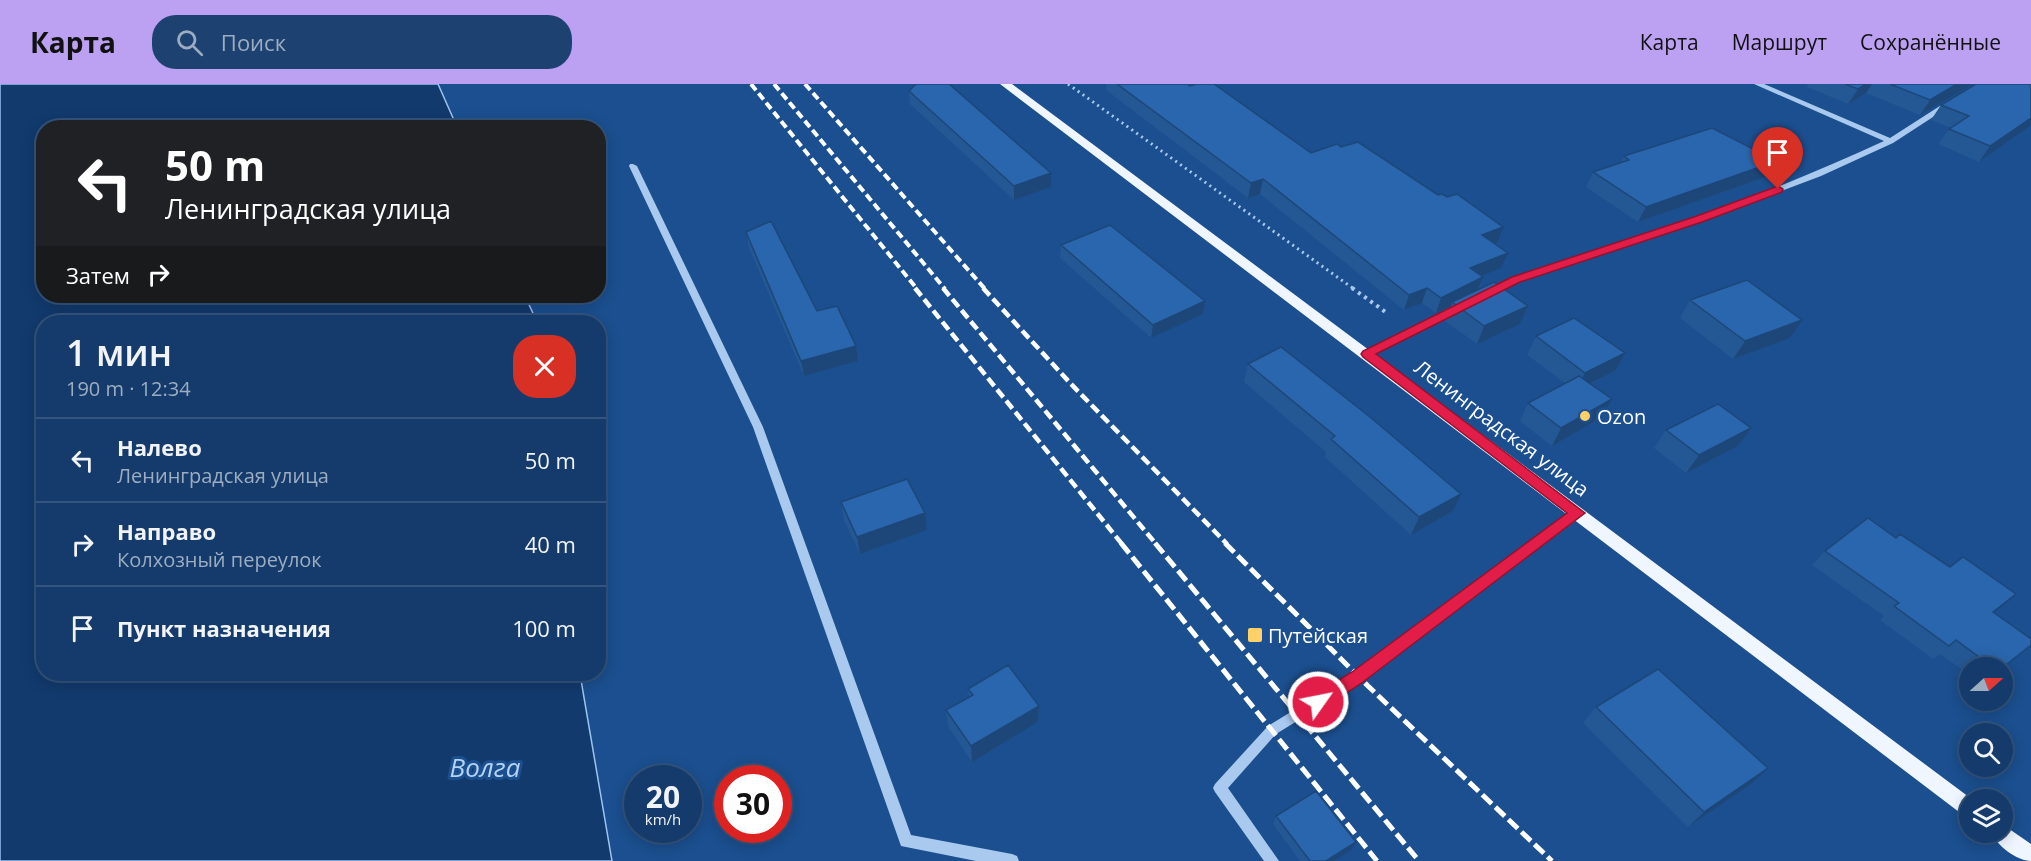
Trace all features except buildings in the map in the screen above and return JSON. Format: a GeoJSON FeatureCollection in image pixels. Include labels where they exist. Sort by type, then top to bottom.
{"type":"FeatureCollection","features":[{"type":"Feature","properties":{"kind":"main road","name":"Ленинградская улица"},"geometry":{"type":"LineString","coordinates":[[1005,84],[1959,801]]}},
{"type":"Feature","properties":{"kind":"main road"},"geometry":{"type":"LineString","coordinates":[[2013,842],[2031,856]]}},
{"type":"Feature","properties":{"kind":"street"},"geometry":{"type":"LineString","coordinates":[[1758,84],[1890,141]]}},
{"type":"Feature","properties":{"kind":"street"},"geometry":{"type":"LineString","coordinates":[[1476,298],[1516,279],[1698,219],[1818,174],[1890,141],[1950,104]]}},
{"type":"Feature","properties":{"kind":"street"},"geometry":{"type":"LineString","coordinates":[[633,166],[758,427],[906,841],[1012,861]]}},
{"type":"Feature","properties":{"kind":"street"},"geometry":{"type":"LineString","coordinates":[[1367,354],[1466,303]]}},
{"type":"Feature","properties":{"kind":"street"},"geometry":{"type":"LineString","coordinates":[[1272,861],[1220,788],[1272,730],[1358,677],[1578,513]]}},
{"type":"Feature","properties":{"kind":"path"},"geometry":{"type":"LineString","coordinates":[[1068,84],[1381,310],[1418,328]]}},
{"type":"Feature","properties":{"kind":"water","name":"Волга"},"geometry":{"type":"Polygon","coordinates":[[[0,84],[438,84],[454,120],[36,120],[36,303],[528,303],[534,315],[36,315],[36,681],[581,681],[612,861],[0,861],[0,84]]]}},
{"type":"Feature","properties":{"kind":"railway"},"geometry":{"type":"LineString","coordinates":[[751,84],[917,289]]}},
{"type":"Feature","properties":{"kind":"railway"},"geometry":{"type":"LineString","coordinates":[[774,84],[945,289]]}},
{"type":"Feature","properties":{"kind":"railway"},"geometry":{"type":"LineString","coordinates":[[805,84],[985,289]]}},
{"type":"Feature","properties":{"kind":"railway"},"geometry":{"type":"LineString","coordinates":[[915,288],[1122,544]]}},
{"type":"Feature","properties":{"kind":"railway"},"geometry":{"type":"LineString","coordinates":[[943,288],[1156,544]]}},
{"type":"Feature","properties":{"kind":"railway"},"geometry":{"type":"LineString","coordinates":[[983,288],[1071,384],[1227,544]]}},
{"type":"Feature","properties":{"kind":"railway"},"geometry":{"type":"LineString","coordinates":[[1121,543],[1377,861]]}},
{"type":"Feature","properties":{"kind":"railway"},"geometry":{"type":"LineString","coordinates":[[1155,543],[1419,861]]}},
{"type":"Feature","properties":{"kind":"railway"},"geometry":{"type":"LineString","coordinates":[[1225,543],[1368,686],[1552,861]]}},
{"type":"Feature","properties":{"kind":"place","name":"Ozon"},"geometry":{"type":"Point","coordinates":[1585,416]}},
{"type":"Feature","properties":{"kind":"place","name":"Путейская"},"geometry":{"type":"Point","coordinates":[1255,635]}},
{"type":"Feature","properties":{"kind":"route"},"geometry":{"type":"LineString","coordinates":[[1318,702],[1358,677],[1578,513],[1367,354],[1516,279],[1698,219],[1778,189]]}}]}
